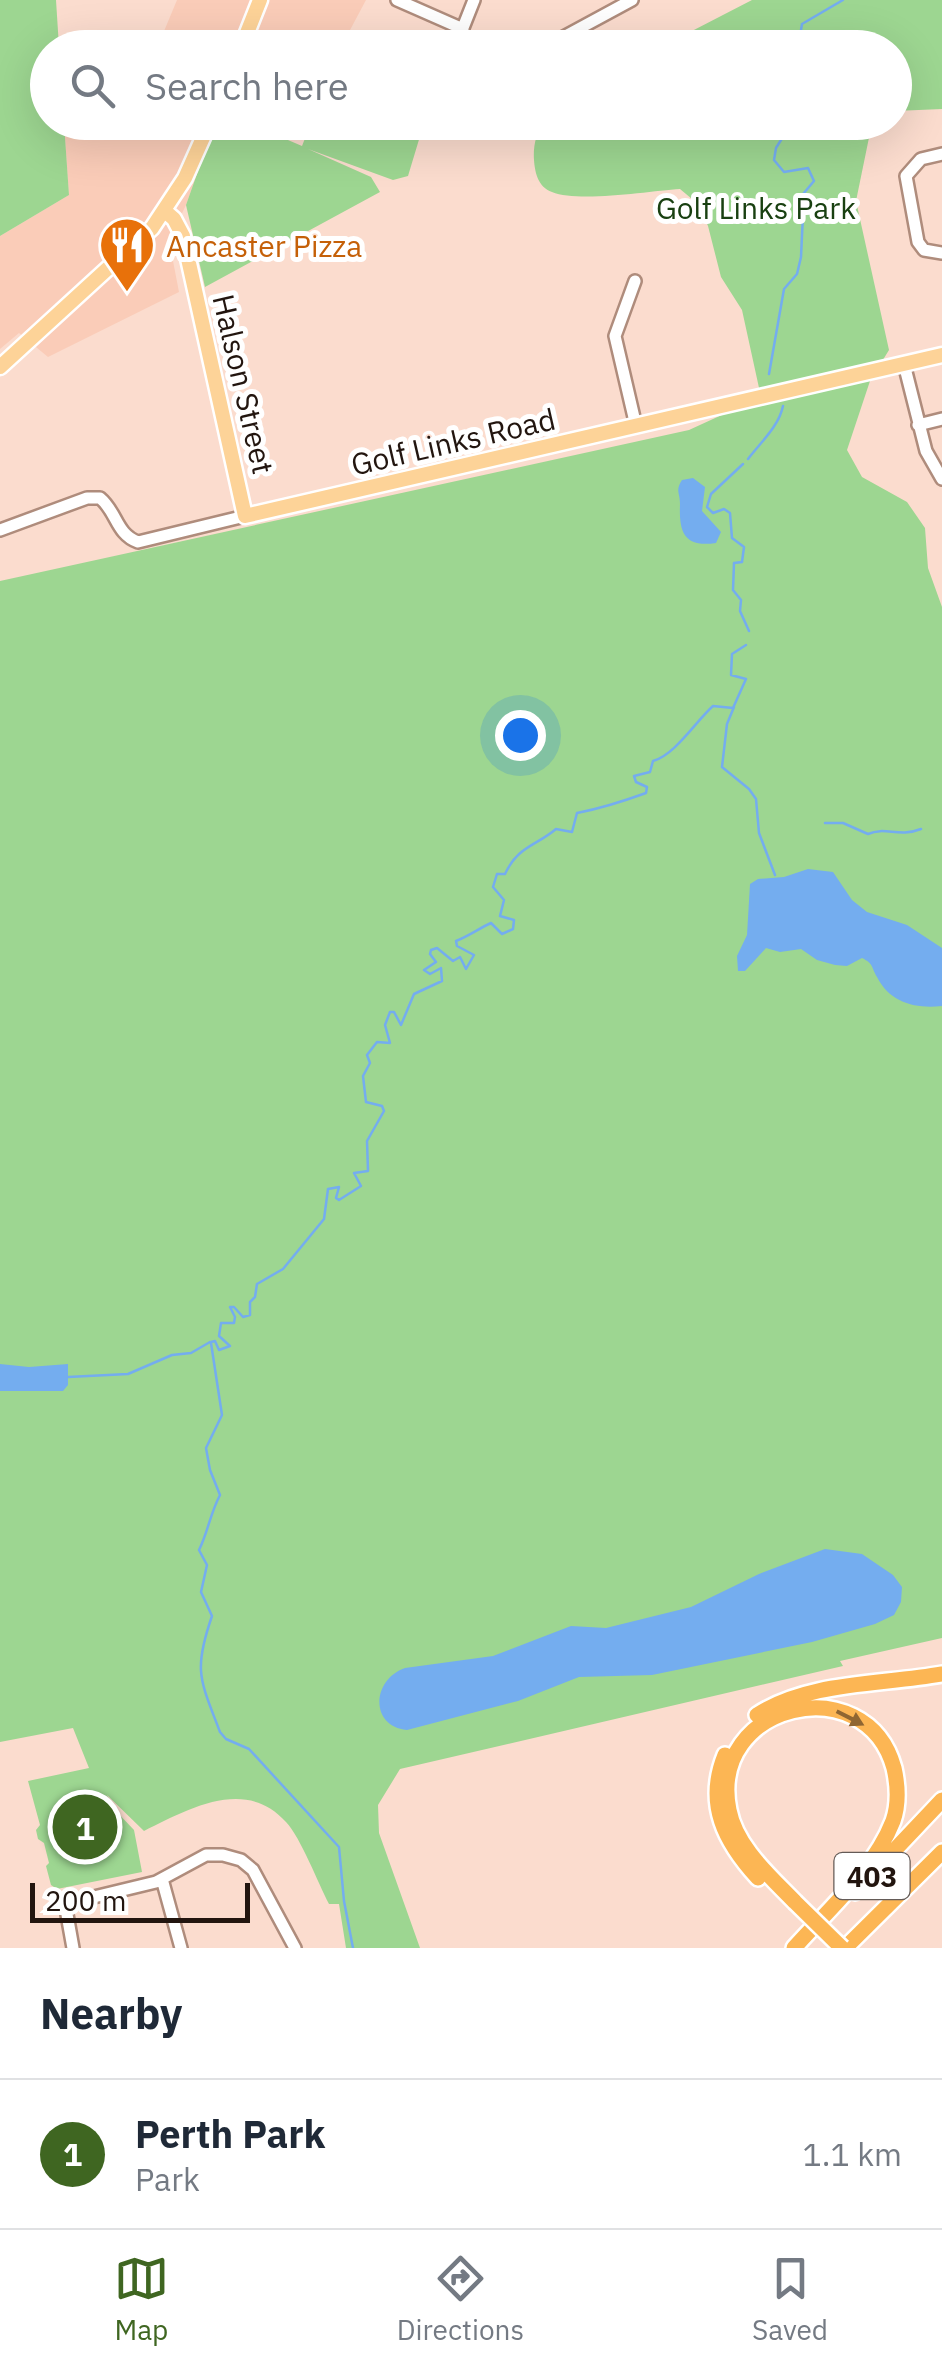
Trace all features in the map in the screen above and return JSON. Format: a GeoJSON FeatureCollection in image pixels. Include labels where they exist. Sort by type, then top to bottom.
{"type":"FeatureCollection","features":[{"type":"Feature","properties":{"kind":"highway"},"geometry":{"type":"LineString","coordinates":[[844,1948],[736,1854],[718,1814],[719,1768],[737,1732],[782,1700],[942,1674]]}},
{"type":"Feature","properties":{"kind":"highway"},"geometry":{"type":"LineString","coordinates":[[796,1948],[869,1862],[894,1819],[898,1800],[891,1759],[870,1729],[836,1710],[813,1706],[792,1709],[754,1729],[734,1756],[727,1788],[729,1811],[739,1836],[757,1863],[792,1906],[827,1948]]}},
{"type":"Feature","properties":{"kind":"highway","name":"403"},"geometry":{"type":"LineString","coordinates":[[796,1948],[900,1848],[942,1800]]}},
{"type":"Feature","properties":{"kind":"highway","name":"403"},"geometry":{"type":"LineString","coordinates":[[844,1948],[942,1852]]}},
{"type":"Feature","properties":{"kind":"main road"},"geometry":{"type":"LineString","coordinates":[[248,30],[260,0]]}},
{"type":"Feature","properties":{"kind":"main road"},"geometry":{"type":"LineString","coordinates":[[0,367],[133,247],[166,212],[202,140]]}},
{"type":"Feature","properties":{"kind":"main road","name":"Halson Street"},"geometry":{"type":"LineString","coordinates":[[166,212],[183,236],[246,516]]}},
{"type":"Feature","properties":{"kind":"main road","name":"Golf Links Road"},"geometry":{"type":"LineString","coordinates":[[246,516],[942,355]]}},
{"type":"Feature","properties":{"kind":"street"},"geometry":{"type":"LineString","coordinates":[[397,0],[463,28],[474,0]]}},
{"type":"Feature","properties":{"kind":"street"},"geometry":{"type":"LineString","coordinates":[[574,30],[614,4],[632,0]]}},
{"type":"Feature","properties":{"kind":"street"},"geometry":{"type":"LineString","coordinates":[[942,154],[921,159],[906,176],[918,242],[924,250],[942,254]]}},
{"type":"Feature","properties":{"kind":"street"},"geometry":{"type":"LineString","coordinates":[[635,281],[615,336],[636,426]]}},
{"type":"Feature","properties":{"kind":"street"},"geometry":{"type":"LineString","coordinates":[[904,364],[926,452],[942,479]]}},
{"type":"Feature","properties":{"kind":"street"},"geometry":{"type":"LineString","coordinates":[[918,424],[942,420]]}},
{"type":"Feature","properties":{"kind":"street","name":"Golf Links Road"},"geometry":{"type":"LineString","coordinates":[[0,530],[78,501],[100,498],[109,506],[120,531],[138,542],[246,516]]}},
{"type":"Feature","properties":{"kind":"street"},"geometry":{"type":"LineString","coordinates":[[74,1948],[66,1910],[69,1902],[162,1880],[206,1855],[241,1860],[252,1870],[295,1948]]}},
{"type":"Feature","properties":{"kind":"street"},"geometry":{"type":"LineString","coordinates":[[162,1880],[180,1948]]}},
{"type":"Feature","properties":{"kind":"shaded area"},"geometry":{"type":"Polygon","coordinates":[[[177,0],[366,0],[350,30],[164,30],[177,0]]]}},
{"type":"Feature","properties":{"kind":"shaded area"},"geometry":{"type":"Polygon","coordinates":[[[65,140],[209,140],[169,240],[179,292],[48,357],[19,333],[0,349],[0,236],[69,195],[65,140]]]}},
{"type":"Feature","properties":{"kind":"green space"},"geometry":{"type":"Polygon","coordinates":[[[0,0],[56,0],[58,30],[30,30],[30,140],[65,140],[69,195],[0,236],[0,0]]]}},
{"type":"Feature","properties":{"kind":"green space"},"geometry":{"type":"Polygon","coordinates":[[[752,0],[942,0],[942,109],[912,110],[912,30],[694,30],[752,0]]]}},
{"type":"Feature","properties":{"kind":"green space"},"geometry":{"type":"Polygon","coordinates":[[[209,140],[288,140],[302,146],[304,140],[419,140],[408,176],[393,180],[308,149],[371,177],[380,192],[205,287],[186,205],[209,140]]]}},
{"type":"Feature","properties":{"kind":"green space","name":"Golf Links Park"},"geometry":{"type":"Polygon","coordinates":[[[536,140],[869,140],[856,201],[889,350],[870,381],[847,450],[862,477],[907,502],[925,528],[928,568],[942,607],[942,1638],[840,1661],[843,1666],[400,1769],[378,1805],[379,1833],[420,1948],[346,1948],[339,1904],[329,1904],[292,1829],[270,1808],[253,1801],[216,1801],[144,1831],[107,1795],[114,1809],[134,1830],[142,1872],[57,1889],[51,1885],[44,1843],[38,1839],[36,1830],[40,1825],[28,1781],[89,1768],[73,1728],[0,1742],[0,581],[689,430],[761,397],[742,310],[721,277],[698,204],[680,189],[596,196],[547,190],[535,170],[536,140]]]}},
{"type":"Feature","properties":{"kind":"water"},"geometry":{"type":"Polygon","coordinates":[[[693,478],[705,487],[702,511],[721,532],[716,543],[696,543],[682,530],[679,487],[682,480],[693,478]]]}},
{"type":"Feature","properties":{"kind":"water"},"geometry":{"type":"Polygon","coordinates":[[[808,869],[833,872],[852,900],[867,912],[907,925],[942,948],[942,1006],[913,1005],[896,998],[862,958],[847,966],[835,965],[817,960],[801,949],[780,952],[766,948],[745,971],[738,971],[737,956],[747,935],[750,884],[808,869]]]}},
{"type":"Feature","properties":{"kind":"water"},"geometry":{"type":"Polygon","coordinates":[[[0,1364],[68,1364],[68,1385],[63,1391],[0,1391],[0,1364]]]}},
{"type":"Feature","properties":{"kind":"water"},"geometry":{"type":"Polygon","coordinates":[[[825,1549],[862,1554],[893,1575],[902,1587],[901,1602],[894,1615],[812,1642],[652,1675],[579,1677],[518,1701],[407,1730],[386,1721],[381,1712],[379,1702],[386,1682],[405,1668],[493,1656],[571,1626],[606,1628],[691,1607],[759,1574],[825,1549]]]}},
{"type":"Feature","properties":{"kind":"waterway"},"geometry":{"type":"LineString","coordinates":[[801,30],[802,24],[843,0]]}},
{"type":"Feature","properties":{"kind":"waterway"},"geometry":{"type":"LineString","coordinates":[[769,374],[784,289],[797,274],[801,257],[803,214],[798,200],[814,181],[808,168],[784,172],[774,160],[781,140]]}},
{"type":"Feature","properties":{"kind":"waterway"},"geometry":{"type":"LineString","coordinates":[[748,459],[774,427],[783,406]]}},
{"type":"Feature","properties":{"kind":"waterway"},"geometry":{"type":"LineString","coordinates":[[743,464],[711,494],[707,507],[713,513],[724,509],[730,513],[732,538],[744,547],[742,562],[734,563],[733,590],[741,600],[740,611],[749,631]]}},
{"type":"Feature","properties":{"kind":"waterway"},"geometry":{"type":"LineString","coordinates":[[211,1342],[215,1341],[219,1350],[230,1346],[219,1336],[221,1323],[234,1323],[230,1307],[243,1317],[250,1315],[257,1284],[283,1269],[324,1219],[328,1189],[339,1187],[339,1200],[361,1186],[354,1173],[368,1171],[367,1141],[384,1111],[382,1106],[366,1102],[363,1076],[370,1063],[367,1055],[377,1042],[390,1043],[385,1025],[390,1012],[394,1012],[401,1025],[414,994],[442,981],[441,968],[430,974],[424,970],[436,962],[431,950],[437,948],[453,961],[460,957],[466,969],[474,955],[457,946],[456,941],[491,923],[502,934],[513,929],[514,920],[500,916],[504,900],[493,887],[497,874],[505,874],[522,852],[556,829],[572,832],[577,813],[646,793],[647,787],[636,782],[634,776],[650,772],[653,761],[677,745],[713,706],[733,708],[746,679],[731,675],[732,654],[746,645]]}},
{"type":"Feature","properties":{"kind":"waterway"},"geometry":{"type":"LineString","coordinates":[[734,707],[727,724],[722,767],[756,799],[759,833],[775,875]]}},
{"type":"Feature","properties":{"kind":"waterway"},"geometry":{"type":"LineString","coordinates":[[825,823],[843,823],[868,834],[921,829]]}},
{"type":"Feature","properties":{"kind":"waterway"},"geometry":{"type":"LineString","coordinates":[[68,1377],[128,1374],[172,1355],[191,1353],[210,1342]]}},
{"type":"Feature","properties":{"kind":"waterway"},"geometry":{"type":"LineString","coordinates":[[211,1343],[222,1415],[206,1448],[220,1495],[199,1550],[207,1565],[201,1592],[212,1616],[202,1650],[201,1675],[220,1732],[226,1739],[249,1749],[339,1847],[353,1948]]}},
{"type":"Feature","properties":{"kind":"place","name":"Ancaster Pizza"},"geometry":{"type":"Point","coordinates":[127,294]}},
{"type":"Feature","properties":{"kind":"place","name":"Perth Park"},"geometry":{"type":"Point","coordinates":[85,1827]}}]}
